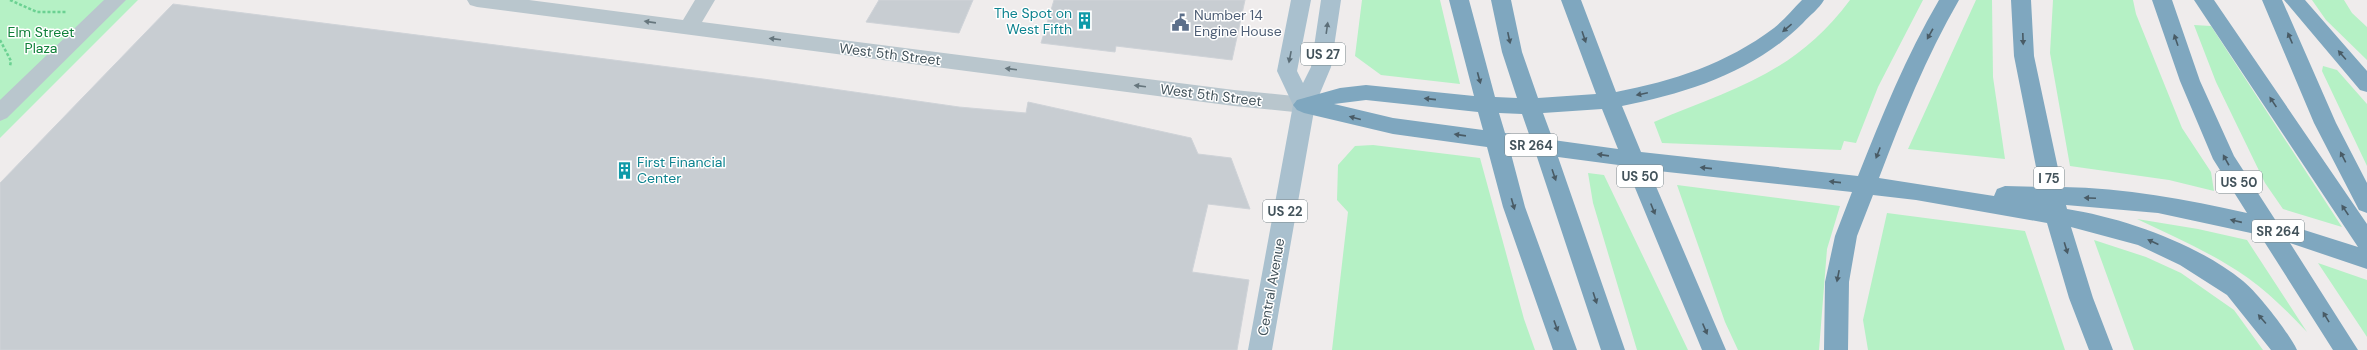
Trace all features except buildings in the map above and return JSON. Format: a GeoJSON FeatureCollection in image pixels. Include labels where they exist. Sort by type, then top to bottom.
{"type":"FeatureCollection","features":[{"type":"Feature","properties":{"kind":"highway"},"geometry":{"type":"LineString","coordinates":[[1459,0],[1514,207],[1565,350]]}},
{"type":"Feature","properties":{"kind":"highway"},"geometry":{"type":"LineString","coordinates":[[1501,0],[1512,52],[1613,350]]}},
{"type":"Feature","properties":{"kind":"highway","name":"US 50"},"geometry":{"type":"LineString","coordinates":[[1571,0],[1593,64],[1714,350]]}},
{"type":"Feature","properties":{"kind":"highway"},"geometry":{"type":"LineString","coordinates":[[1304,105],[1352,93],[1478,104],[1555,106],[1623,98],[1680,84],[1730,65],[1752,53],[1791,25],[1814,0]]}},
{"type":"Feature","properties":{"kind":"highway"},"geometry":{"type":"LineString","coordinates":[[1836,350],[1837,282],[1846,236],[1893,115],[1928,36],[1949,0]]}},
{"type":"Feature","properties":{"kind":"highway","name":"I 75"},"geometry":{"type":"LineString","coordinates":[[2021,0],[2024,56],[2059,224],[2081,298],[2100,350]]}},
{"type":"Feature","properties":{"kind":"highway","name":"US 50"},"geometry":{"type":"LineString","coordinates":[[2162,0],[2190,80],[2224,159],[2346,350]]}},
{"type":"Feature","properties":{"kind":"highway"},"geometry":{"type":"LineString","coordinates":[[2204,0],[2367,242]]}},
{"type":"Feature","properties":{"kind":"highway"},"geometry":{"type":"LineString","coordinates":[[2272,0],[2325,123],[2367,204]]}},
{"type":"Feature","properties":{"kind":"highway"},"geometry":{"type":"LineString","coordinates":[[2294,0],[2367,85]]}},
{"type":"Feature","properties":{"kind":"highway","name":"SR 264"},"geometry":{"type":"LineString","coordinates":[[1304,105],[1393,126],[1669,164],[1916,191],[2129,200],[2187,210],[2283,232],[2367,260]]}},
{"type":"Feature","properties":{"kind":"highway"},"geometry":{"type":"LineString","coordinates":[[1916,191],[2076,219],[2144,238],[2188,258],[2235,288],[2270,329],[2285,350]]}},
{"type":"Feature","properties":{"kind":"main road","name":"US 27"},"geometry":{"type":"LineString","coordinates":[[1300,0],[1287,71],[1304,105]]}},
{"type":"Feature","properties":{"kind":"main road","name":"Central Avenue"},"geometry":{"type":"LineString","coordinates":[[1260,350],[1304,105],[1321,67],[1331,0]]}},
{"type":"Feature","properties":{"kind":"street","name":"West 5th Street"},"geometry":{"type":"LineString","coordinates":[[476,0],[1226,97],[1304,105]]}},
{"type":"Feature","properties":{"kind":"street"},"geometry":{"type":"LineString","coordinates":[[688,28],[706,0]]}},
{"type":"Feature","properties":{"kind":"street"},"geometry":{"type":"LineString","coordinates":[[0,114],[110,6]]}},
{"type":"Feature","properties":{"kind":"path"},"geometry":{"type":"LineString","coordinates":[[10,0],[40,13],[55,14],[110,6]]}},
{"type":"Feature","properties":{"kind":"green space","name":"Elm Street Plaza"},"geometry":{"type":"Polygon","coordinates":[[[0,0],[138,0],[0,138],[0,0]]]}},
{"type":"Feature","properties":{"kind":"green space"},"geometry":{"type":"Polygon","coordinates":[[[1362,0],[1440,0],[1460,84],[1381,75],[1355,56],[1362,0]]]}},
{"type":"Feature","properties":{"kind":"green space"},"geometry":{"type":"Polygon","coordinates":[[[1850,0],[1923,0],[1878,87],[1856,143],[1844,141],[1841,150],[1662,143],[1654,122],[1737,88],[1785,62],[1807,46],[1829,25],[1850,0]]]}},
{"type":"Feature","properties":{"kind":"green space"},"geometry":{"type":"Polygon","coordinates":[[[1976,0],[1992,0],[1993,77],[2005,159],[1908,149],[1976,0]]]}},
{"type":"Feature","properties":{"kind":"green space"},"geometry":{"type":"Polygon","coordinates":[[[2053,0],[2133,0],[2136,14],[2182,128],[2211,172],[2214,191],[2169,180],[2070,166],[2050,53],[2053,0]]]}},
{"type":"Feature","properties":{"kind":"green space"},"geometry":{"type":"Polygon","coordinates":[[[2312,0],[2344,0],[2352,13],[2367,27],[2367,60],[2326,20],[2312,0]]]}},
{"type":"Feature","properties":{"kind":"green space"},"geometry":{"type":"Polygon","coordinates":[[[2194,25],[2211,26],[2342,227],[2283,209],[2265,183],[2216,82],[2194,25]]]}},
{"type":"Feature","properties":{"kind":"green space"},"geometry":{"type":"Polygon","coordinates":[[[2323,66],[2337,70],[2367,104],[2367,166],[2322,71],[2323,66]]]}},
{"type":"Feature","properties":{"kind":"green space"},"geometry":{"type":"Polygon","coordinates":[[[1373,145],[1480,158],[1524,319],[1535,350],[1332,350],[1348,212],[1337,200],[1338,165],[1355,146],[1373,145]]]}},
{"type":"Feature","properties":{"kind":"green space"},"geometry":{"type":"Polygon","coordinates":[[[1588,173],[1604,175],[1688,350],[1637,350],[1593,203],[1588,173]]]}},
{"type":"Feature","properties":{"kind":"green space"},"geometry":{"type":"Polygon","coordinates":[[[1677,185],[1840,206],[1827,249],[1819,350],[1738,350],[1725,322],[1677,185]]]}},
{"type":"Feature","properties":{"kind":"green space"},"geometry":{"type":"Polygon","coordinates":[[[1887,213],[2025,231],[2065,350],[1868,350],[1863,320],[1887,213]]]}},
{"type":"Feature","properties":{"kind":"green space"},"geometry":{"type":"Polygon","coordinates":[[[2137,219],[2198,229],[2247,240],[2307,332],[2272,297],[2235,269],[2194,246],[2137,219]]]}},
{"type":"Feature","properties":{"kind":"green space"},"geometry":{"type":"Polygon","coordinates":[[[2094,240],[2146,257],[2181,273],[2234,310],[2263,350],[2134,350],[2094,240]]]}},
{"type":"Feature","properties":{"kind":"green space"},"geometry":{"type":"Polygon","coordinates":[[[2318,263],[2367,280],[2367,337],[2318,263]]]}},
{"type":"Feature","properties":{"kind":"place","name":"The Spot on West Fifth"},"geometry":{"type":"Point","coordinates":[1085,21]}},
{"type":"Feature","properties":{"kind":"place","name":"Number 14 Engine House"},"geometry":{"type":"Point","coordinates":[1181,23]}},
{"type":"Feature","properties":{"kind":"place","name":"First Financial Center"},"geometry":{"type":"Point","coordinates":[624,170]}}]}
